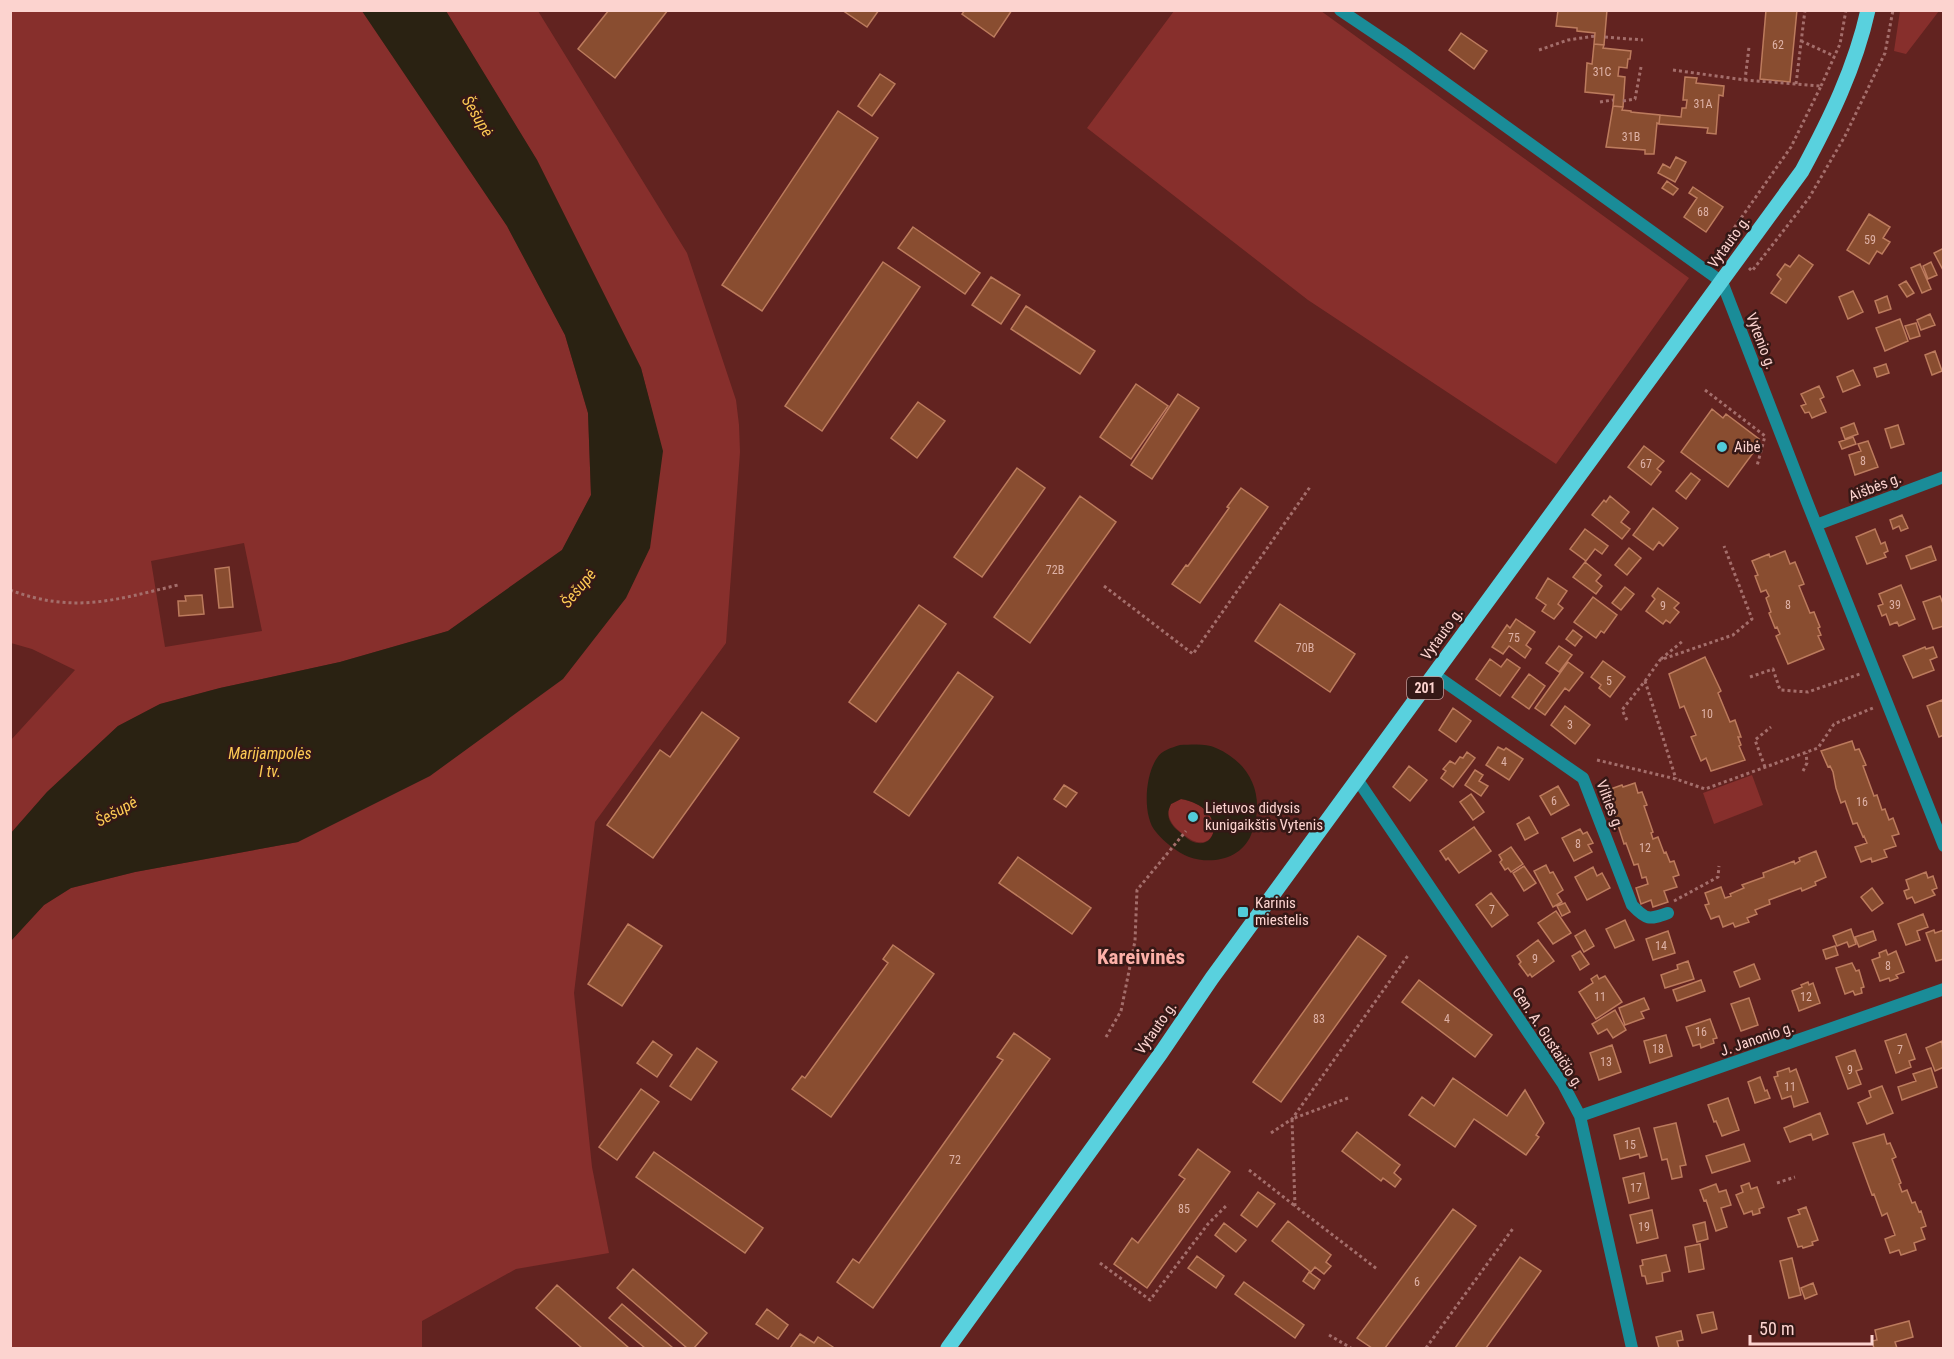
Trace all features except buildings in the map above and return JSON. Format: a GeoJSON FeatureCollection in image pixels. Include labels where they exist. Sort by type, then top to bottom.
{"type":"FeatureCollection","features":[{"type":"Feature","properties":{"kind":"main road","name":"Vytauto g."},"geometry":{"type":"LineString","coordinates":[[948,1348],[1161,1053],[1212,978],[1802,171],[1840,97],[1860,44],[1868,10]]}},
{"type":"Feature","properties":{"kind":"street"},"geometry":{"type":"LineString","coordinates":[[1344,12],[1722,282]]}},
{"type":"Feature","properties":{"kind":"street","name":"Vytenio g."},"geometry":{"type":"LineString","coordinates":[[1722,282],[1944,846]]}},
{"type":"Feature","properties":{"kind":"street","name":"Aišbės g."},"geometry":{"type":"LineString","coordinates":[[1816,525],[1944,477]]}},
{"type":"Feature","properties":{"kind":"street","name":"Vilties g."},"geometry":{"type":"LineString","coordinates":[[1435,675],[1583,778],[1632,905],[1643,916],[1653,918],[1668,913]]}},
{"type":"Feature","properties":{"kind":"street","name":"Gen. A. Gustaičio g."},"geometry":{"type":"LineString","coordinates":[[1357,779],[1557,1075],[1580,1116],[1632,1348]]}},
{"type":"Feature","properties":{"kind":"street","name":"J. Janonio g."},"geometry":{"type":"LineString","coordinates":[[1580,1116],[1944,989]]}},
{"type":"Feature","properties":{"kind":"path"},"geometry":{"type":"LineString","coordinates":[[1796,84],[1805,10]]}},
{"type":"Feature","properties":{"kind":"path"},"geometry":{"type":"LineString","coordinates":[[1738,259],[1720,248],[1791,147],[1840,44],[1846,10]]}},
{"type":"Feature","properties":{"kind":"path"},"geometry":{"type":"LineString","coordinates":[[1539,50],[1568,40],[1595,36]]}},
{"type":"Feature","properties":{"kind":"path"},"geometry":{"type":"LineString","coordinates":[[1605,37],[1643,40]]}},
{"type":"Feature","properties":{"kind":"path"},"geometry":{"type":"LineString","coordinates":[[1801,41],[1834,56]]}},
{"type":"Feature","properties":{"kind":"path"},"geometry":{"type":"LineString","coordinates":[[1745,80],[1749,47]]}},
{"type":"Feature","properties":{"kind":"path"},"geometry":{"type":"LineString","coordinates":[[1623,101],[1635,99],[1641,67]]}},
{"type":"Feature","properties":{"kind":"path"},"geometry":{"type":"LineString","coordinates":[[1673,70],[1745,80],[1821,86]]}},
{"type":"Feature","properties":{"kind":"path"},"geometry":{"type":"LineString","coordinates":[[1600,102],[1613,100]]}},
{"type":"Feature","properties":{"kind":"path"},"geometry":{"type":"LineString","coordinates":[[1705,390],[1765,436],[1757,466]]}},
{"type":"Feature","properties":{"kind":"path"},"geometry":{"type":"LineString","coordinates":[[1104,586],[1193,654],[1310,487]]}},
{"type":"Feature","properties":{"kind":"path"},"geometry":{"type":"LineString","coordinates":[[1660,660],[1733,635],[1752,619],[1724,546]]}},
{"type":"Feature","properties":{"kind":"path"},"geometry":{"type":"LineString","coordinates":[[10,590],[55,602],[89,604],[178,585]]}},
{"type":"Feature","properties":{"kind":"path"},"geometry":{"type":"LineString","coordinates":[[1627,720],[1622,710],[1660,660],[1684,640]]}},
{"type":"Feature","properties":{"kind":"path"},"geometry":{"type":"LineString","coordinates":[[1750,677],[1773,669],[1779,690],[1808,692],[1873,669]]}},
{"type":"Feature","properties":{"kind":"path"},"geometry":{"type":"LineString","coordinates":[[1645,681],[1676,779]]}},
{"type":"Feature","properties":{"kind":"path"},"geometry":{"type":"LineString","coordinates":[[1597,760],[1676,779],[1705,789],[1818,748],[1834,724],[1886,703]]}},
{"type":"Feature","properties":{"kind":"path"},"geometry":{"type":"LineString","coordinates":[[1765,767],[1755,740],[1771,727]]}},
{"type":"Feature","properties":{"kind":"path"},"geometry":{"type":"LineString","coordinates":[[1803,771],[1807,763],[1806,753]]}},
{"type":"Feature","properties":{"kind":"path"},"geometry":{"type":"LineString","coordinates":[[1106,1037],[1121,1011],[1135,941],[1137,890],[1186,831]]}},
{"type":"Feature","properties":{"kind":"path"},"geometry":{"type":"LineString","coordinates":[[1668,913],[1670,904],[1718,877],[1719,866]]}},
{"type":"Feature","properties":{"kind":"path"},"geometry":{"type":"LineString","coordinates":[[1295,1206],[1292,1119],[1409,954]]}},
{"type":"Feature","properties":{"kind":"path"},"geometry":{"type":"LineString","coordinates":[[1271,1133],[1292,1119],[1348,1098]]}},
{"type":"Feature","properties":{"kind":"path"},"geometry":{"type":"LineString","coordinates":[[1249,1170],[1377,1269]]}},
{"type":"Feature","properties":{"kind":"path"},"geometry":{"type":"LineString","coordinates":[[1777,1184],[1795,1177]]}},
{"type":"Feature","properties":{"kind":"path"},"geometry":{"type":"LineString","coordinates":[[1100,1263],[1150,1300],[1208,1224],[1228,1204]]}},
{"type":"Feature","properties":{"kind":"path"},"geometry":{"type":"LineString","coordinates":[[1426,1348],[1514,1227]]}},
{"type":"Feature","properties":{"kind":"path"},"geometry":{"type":"LineString","coordinates":[[1329,1335],[1351,1348]]}},
{"type":"Feature","properties":{"kind":"shaded area"},"geometry":{"type":"Polygon","coordinates":[[[11,11],[362,11],[507,226],[565,335],[588,413],[591,495],[562,550],[448,631],[340,662],[220,688],[160,704],[118,726],[47,792],[11,833],[11,740],[75,670],[32,649],[11,643],[11,11]],[[244,543],[151,561],[165,647],[262,631],[244,543]]]}},
{"type":"Feature","properties":{"kind":"shaded area"},"geometry":{"type":"Polygon","coordinates":[[[446,11],[538,11],[687,253],[736,400],[740,452],[726,643],[595,822],[574,993],[592,1167],[609,1253],[516,1269],[422,1321],[422,1348],[11,1348],[10,941],[44,905],[71,888],[135,872],[298,842],[662,451],[641,368],[537,160],[446,11]]]}},
{"type":"Feature","properties":{"kind":"shaded area"},"geometry":{"type":"Polygon","coordinates":[[[1174,11],[1321,11],[1689,278],[1556,464],[1308,300],[1087,128],[1174,11]]]}},
{"type":"Feature","properties":{"kind":"shaded area"},"geometry":{"type":"Polygon","coordinates":[[[1900,11],[1939,11],[1906,54],[1894,51],[1900,11]]]}},
{"type":"Feature","properties":{"kind":"shaded area"},"geometry":{"type":"Polygon","coordinates":[[[1752,775],[1763,805],[1714,824],[1703,793],[1752,775]]]}},
{"type":"Feature","properties":{"kind":"shaded area"},"geometry":{"type":"Polygon","coordinates":[[[1181,799],[1197,804],[1207,812],[1213,822],[1214,831],[1204,842],[1194,841],[1173,824],[1168,811],[1171,804],[1181,799]]]}},
{"type":"Feature","properties":{"kind":"water","name":"Marijampolės I tv."},"geometry":{"type":"Polygon","coordinates":[[[362,11],[446,11],[537,160],[641,368],[663,451],[650,548],[626,598],[563,679],[430,776],[298,842],[135,872],[71,888],[44,905],[11,941],[11,833],[47,792],[118,726],[160,704],[220,688],[340,662],[448,631],[562,550],[591,495],[588,413],[565,335],[507,226],[362,11]]]}},
{"type":"Feature","properties":{"kind":"water"},"geometry":{"type":"Polygon","coordinates":[[[1180,745],[1203,745],[1216,748],[1239,763],[1253,784],[1257,808],[1255,822],[1246,843],[1233,855],[1216,860],[1189,857],[1167,843],[1152,825],[1147,806],[1147,795],[1153,765],[1161,753],[1180,745]],[[1181,799],[1171,804],[1169,817],[1173,826],[1185,837],[1200,843],[1208,841],[1214,828],[1212,819],[1206,811],[1196,804],[1181,799]]]}},
{"type":"Feature","properties":{"kind":"place","name":"Aibė"},"geometry":{"type":"Point","coordinates":[1722,447]}},
{"type":"Feature","properties":{"kind":"place","name":"Lietuvos didysis kunigaikštis Vytenis"},"geometry":{"type":"Point","coordinates":[1193,817]}},
{"type":"Feature","properties":{"kind":"place","name":"Karinis miestelis"},"geometry":{"type":"Point","coordinates":[1243,912]}},
{"type":"Feature","properties":{"kind":"district","name":"Kareivinės"},"geometry":{"type":"Point","coordinates":[1141,957]}},
{"type":"Feature","properties":{"kind":"water label","name":"Šešupė"},"geometry":{"type":"Point","coordinates":[478,116]}},
{"type":"Feature","properties":{"kind":"water label","name":"Šešupė"},"geometry":{"type":"Point","coordinates":[578,588]}},
{"type":"Feature","properties":{"kind":"water label","name":"Šešupė"},"geometry":{"type":"Point","coordinates":[116,811]}}]}
